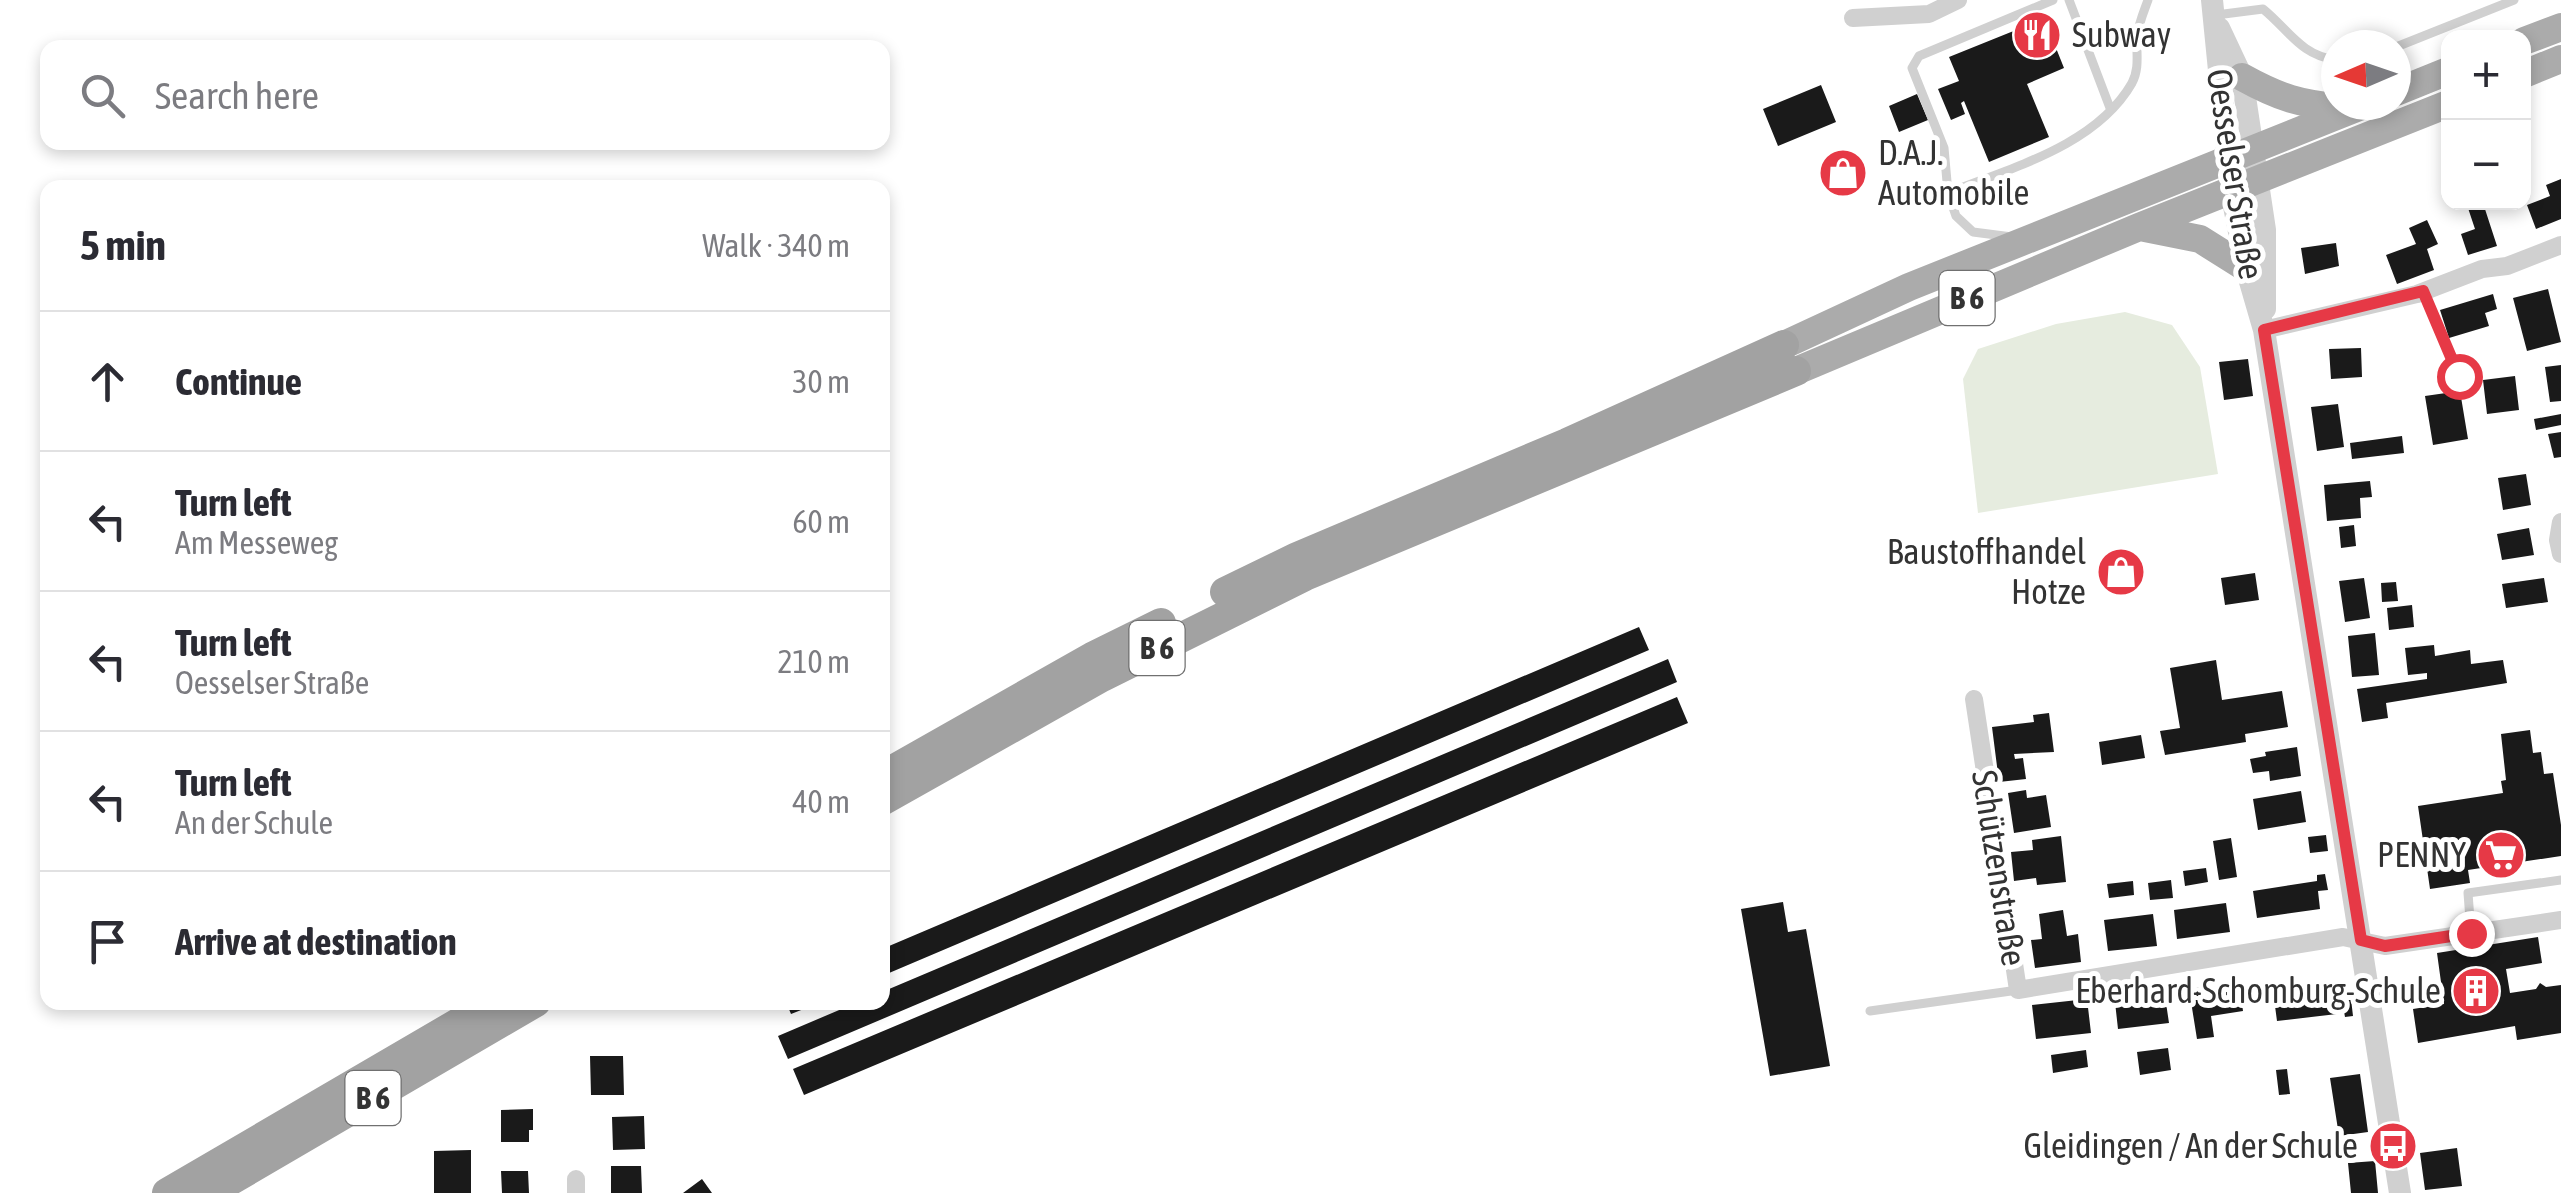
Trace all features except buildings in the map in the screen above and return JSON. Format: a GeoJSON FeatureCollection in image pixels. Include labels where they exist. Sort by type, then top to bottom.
{"type":"FeatureCollection","features":[{"type":"Feature","properties":{"kind":"highway","name":"B 6"},"geometry":{"type":"LineString","coordinates":[[890,771],[1092,657],[1296,556],[1567,443],[1790,358]]}},
{"type":"Feature","properties":{"kind":"highway","name":"B 6"},"geometry":{"type":"LineString","coordinates":[[890,796],[1116,669],[1305,576],[1790,358]]}},
{"type":"Feature","properties":{"kind":"highway","name":"B 6"},"geometry":{"type":"LineString","coordinates":[[167,1193],[480,1010]]}},
{"type":"Feature","properties":{"kind":"highway","name":"B 6"},"geometry":{"type":"LineString","coordinates":[[209,1193],[522,1010]]}},
{"type":"Feature","properties":{"kind":"main road"},"geometry":{"type":"LineString","coordinates":[[2531,39],[2561,26]]}},
{"type":"Feature","properties":{"kind":"main road"},"geometry":{"type":"LineString","coordinates":[[2531,71],[2561,58]]}},
{"type":"Feature","properties":{"kind":"main road"},"geometry":{"type":"LineString","coordinates":[[2411,86],[2441,74]]}},
{"type":"Feature","properties":{"kind":"main road","name":"B 6"},"geometry":{"type":"LineString","coordinates":[[2242,77],[2280,98],[2321,106]]}},
{"type":"Feature","properties":{"kind":"main road","name":"B 6"},"geometry":{"type":"LineString","coordinates":[[1790,358],[2138,227],[2441,107]]}},
{"type":"Feature","properties":{"kind":"main road","name":"B 6"},"geometry":{"type":"LineString","coordinates":[[1790,358],[2026,239],[2325,120]]}},
{"type":"Feature","properties":{"kind":"main road"},"geometry":{"type":"LineString","coordinates":[[2138,227],[2200,239],[2246,268]]}},
{"type":"Feature","properties":{"kind":"street"},"geometry":{"type":"LineString","coordinates":[[1852,18],[1929,14],[1958,0]]}},
{"type":"Feature","properties":{"kind":"street","name":"Oesselser Straße"},"geometry":{"type":"LineString","coordinates":[[2213,8],[2242,77],[2240,153],[2231,191],[2246,268],[2264,330],[2400,1193]]}},
{"type":"Feature","properties":{"kind":"street","name":"Oesselser Straße"},"geometry":{"type":"LineString","coordinates":[[2213,8],[2240,153],[2258,180],[2267,266],[2264,330]]}},
{"type":"Feature","properties":{"kind":"street"},"geometry":{"type":"LineString","coordinates":[[2264,330],[2423,291],[2561,245]]}},
{"type":"Feature","properties":{"kind":"street"},"geometry":{"type":"LineString","coordinates":[[2561,522],[2561,554]]}},
{"type":"Feature","properties":{"kind":"street","name":"Schützenstraße"},"geometry":{"type":"LineString","coordinates":[[1974,699],[2018,990],[2343,937],[2385,946],[2561,920]]}},
{"type":"Feature","properties":{"kind":"lane"},"geometry":{"type":"LineString","coordinates":[[2026,239],[1973,232],[1956,216],[1948,193],[1944,148],[1912,68],[1919,56],[2053,0]]}},
{"type":"Feature","properties":{"kind":"lane"},"geometry":{"type":"LineString","coordinates":[[2069,0],[2110,108]]}},
{"type":"Feature","properties":{"kind":"lane"},"geometry":{"type":"LineString","coordinates":[[1948,193],[2063,146],[2110,108],[2132,82],[2138,62],[2137,34],[2148,0]]}},
{"type":"Feature","properties":{"kind":"lane"},"geometry":{"type":"LineString","coordinates":[[2411,41],[2514,0]]}},
{"type":"Feature","properties":{"kind":"lane"},"geometry":{"type":"LineString","coordinates":[[2213,8],[2263,9],[2293,42],[2321,57]]}},
{"type":"Feature","properties":{"kind":"lane"},"geometry":{"type":"LineString","coordinates":[[2423,291],[2459,376]]}},
{"type":"Feature","properties":{"kind":"lane"},"geometry":{"type":"LineString","coordinates":[[2471,933],[2468,892],[2561,880]]}},
{"type":"Feature","properties":{"kind":"lane"},"geometry":{"type":"LineString","coordinates":[[1870,1012],[2018,990]]}},
{"type":"Feature","properties":{"kind":"shaded area"},"geometry":{"type":"Polygon","coordinates":[[[2125,312],[2172,325],[2200,367],[2218,474],[1978,513],[1963,379],[1978,349],[2056,324],[2125,312]]]}},
{"type":"Feature","properties":{"kind":"place","name":"Subway"},"geometry":{"type":"Point","coordinates":[2037,35]}},
{"type":"Feature","properties":{"kind":"place","name":"D.A.J. Automobile"},"geometry":{"type":"Point","coordinates":[1843,173]}},
{"type":"Feature","properties":{"kind":"place","name":"Baustoffhandel Hotze"},"geometry":{"type":"Point","coordinates":[2121,572]}},
{"type":"Feature","properties":{"kind":"place","name":"PENNY"},"geometry":{"type":"Point","coordinates":[2501,855]}},
{"type":"Feature","properties":{"kind":"place","name":"Eberhard-Schomburg-Schule"},"geometry":{"type":"Point","coordinates":[2476,991]}},
{"type":"Feature","properties":{"kind":"place","name":"Gleidingen / An der Schule"},"geometry":{"type":"Point","coordinates":[2393,1146]}},
{"type":"Feature","properties":{"kind":"route"},"geometry":{"type":"LineString","coordinates":[[2459,376],[2423,291],[2264,330],[2361,940],[2385,946],[2471,933]]}}]}
